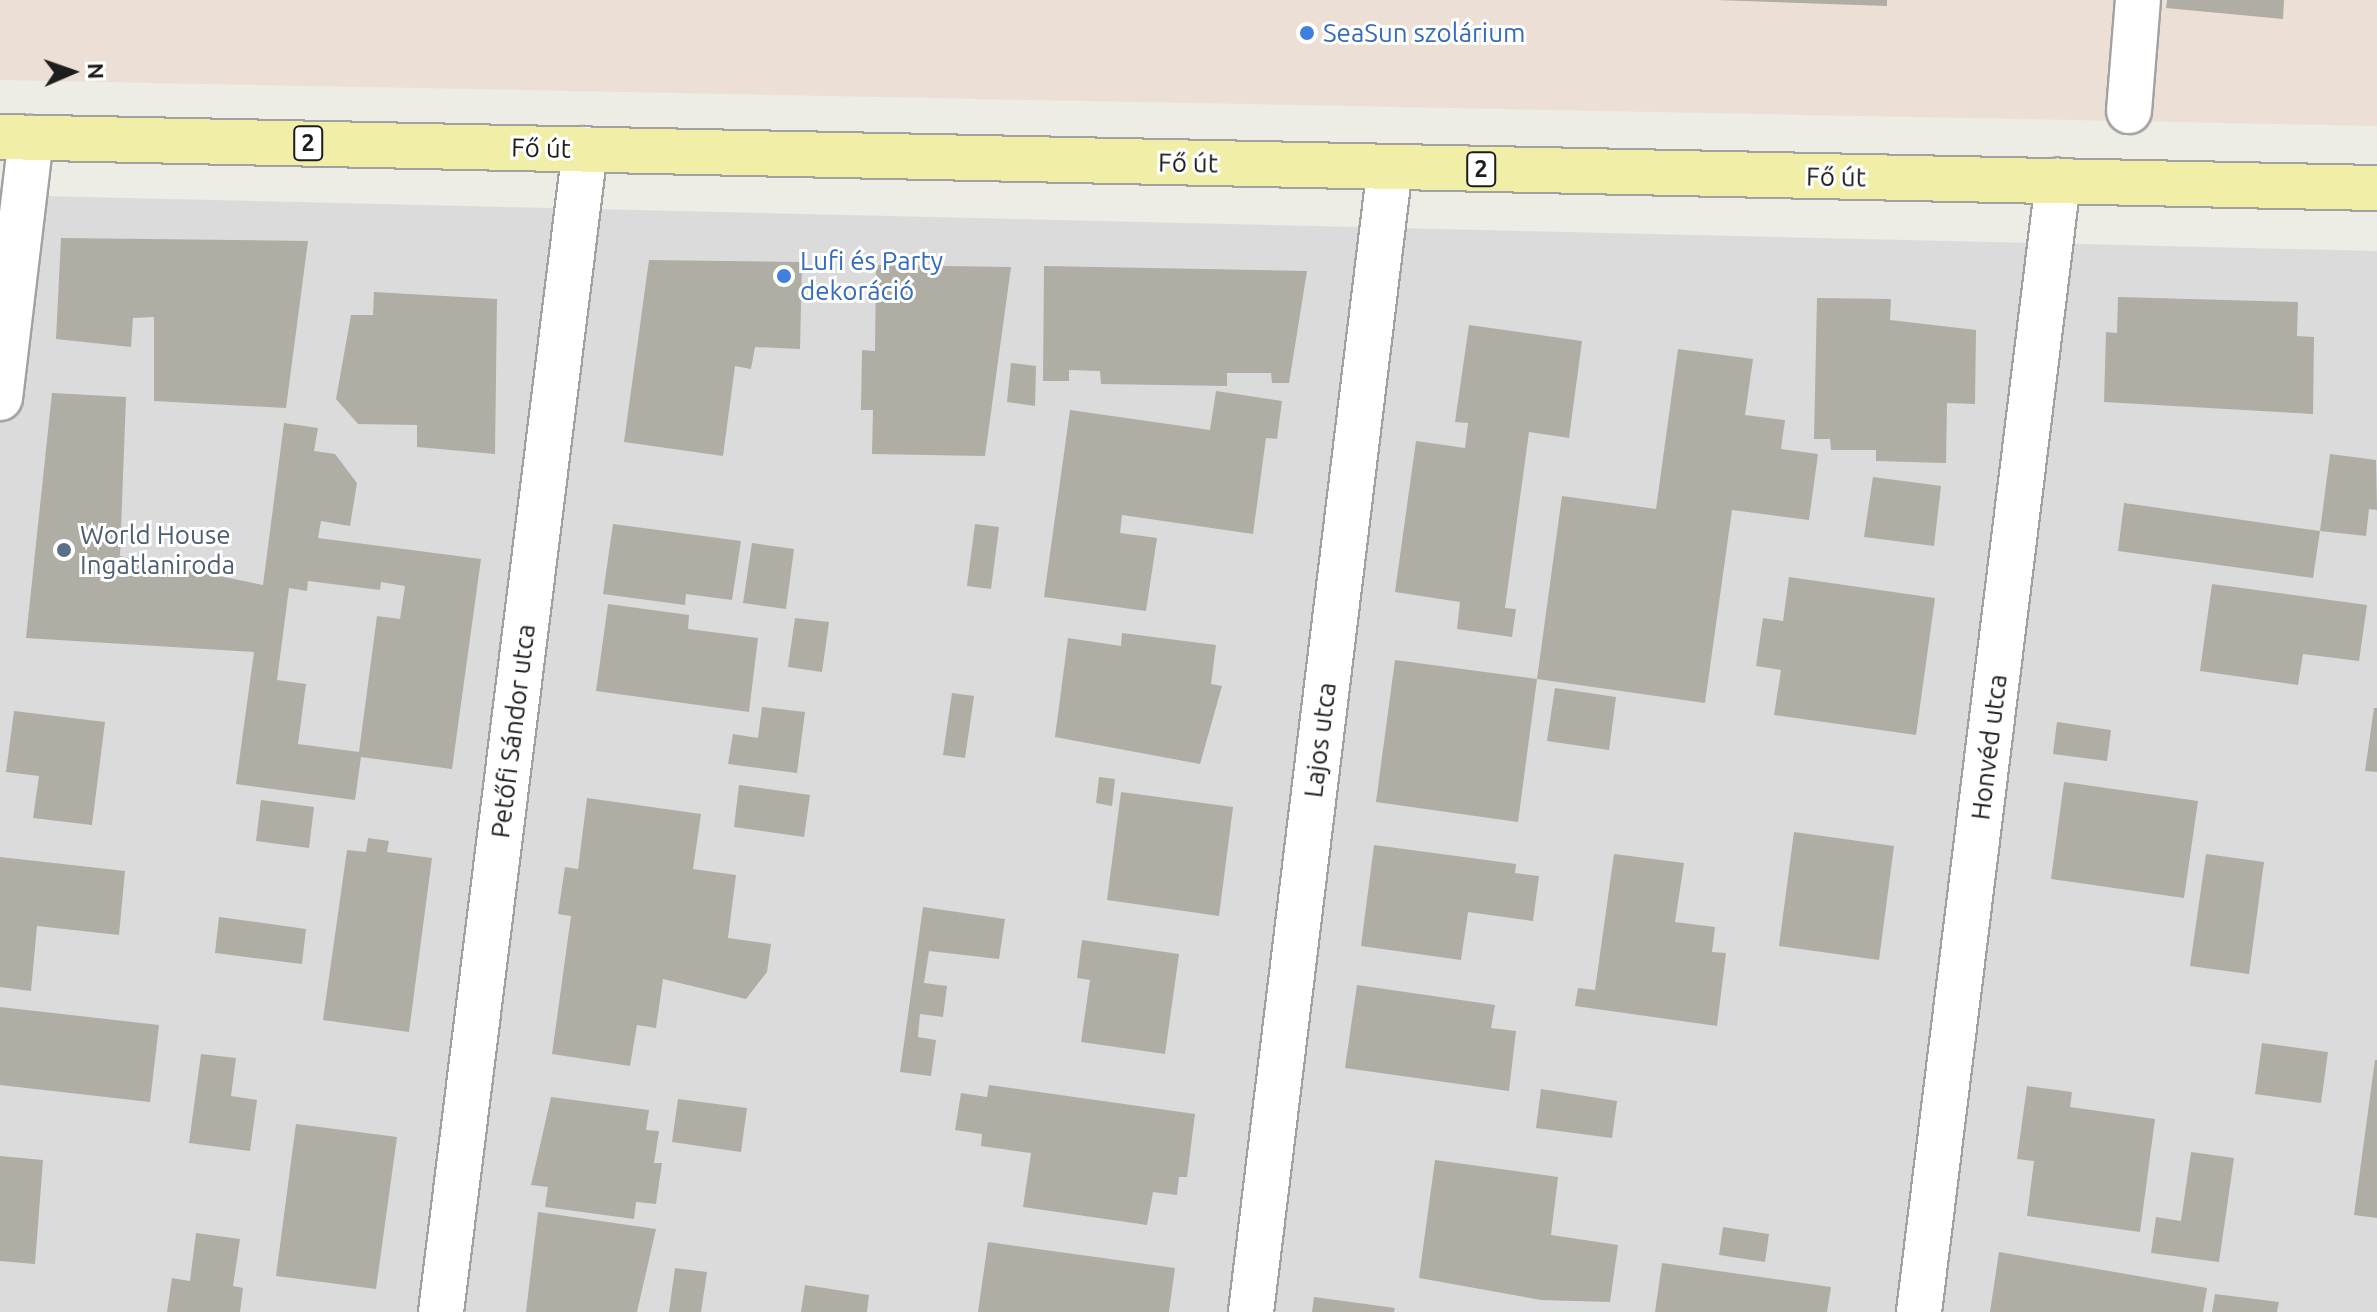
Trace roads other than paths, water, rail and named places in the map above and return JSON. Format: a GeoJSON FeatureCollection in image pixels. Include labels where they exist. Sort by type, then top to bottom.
{"type":"FeatureCollection","features":[{"type":"Feature","properties":{"kind":"main road","name":"Fő út"},"geometry":{"type":"LineString","coordinates":[[16,137],[2377,188]]}},
{"type":"Feature","properties":{"kind":"street"},"geometry":{"type":"LineString","coordinates":[[2129,111],[2138,0]]}},
{"type":"Feature","properties":{"kind":"street"},"geometry":{"type":"LineString","coordinates":[[0,398],[16,137]]}},
{"type":"Feature","properties":{"kind":"street","name":"Petőfi Sándor utca"},"geometry":{"type":"LineString","coordinates":[[441,1312],[585,149]]}},
{"type":"Feature","properties":{"kind":"street","name":"Lajos utca"},"geometry":{"type":"LineString","coordinates":[[1251,1312],[1390,167]]}},
{"type":"Feature","properties":{"kind":"street","name":"Honvéd utca"},"geometry":{"type":"LineString","coordinates":[[1919,1312],[2058,181]]}},
{"type":"Feature","properties":{"kind":"place","name":"SeaSun szolárium"},"geometry":{"type":"Point","coordinates":[1307,33]}},
{"type":"Feature","properties":{"kind":"place","name":"Lufi és Party dekoráció"},"geometry":{"type":"Point","coordinates":[784,276]}},
{"type":"Feature","properties":{"kind":"place","name":"World House Ingatlaniroda"},"geometry":{"type":"Point","coordinates":[64,550]}}]}
